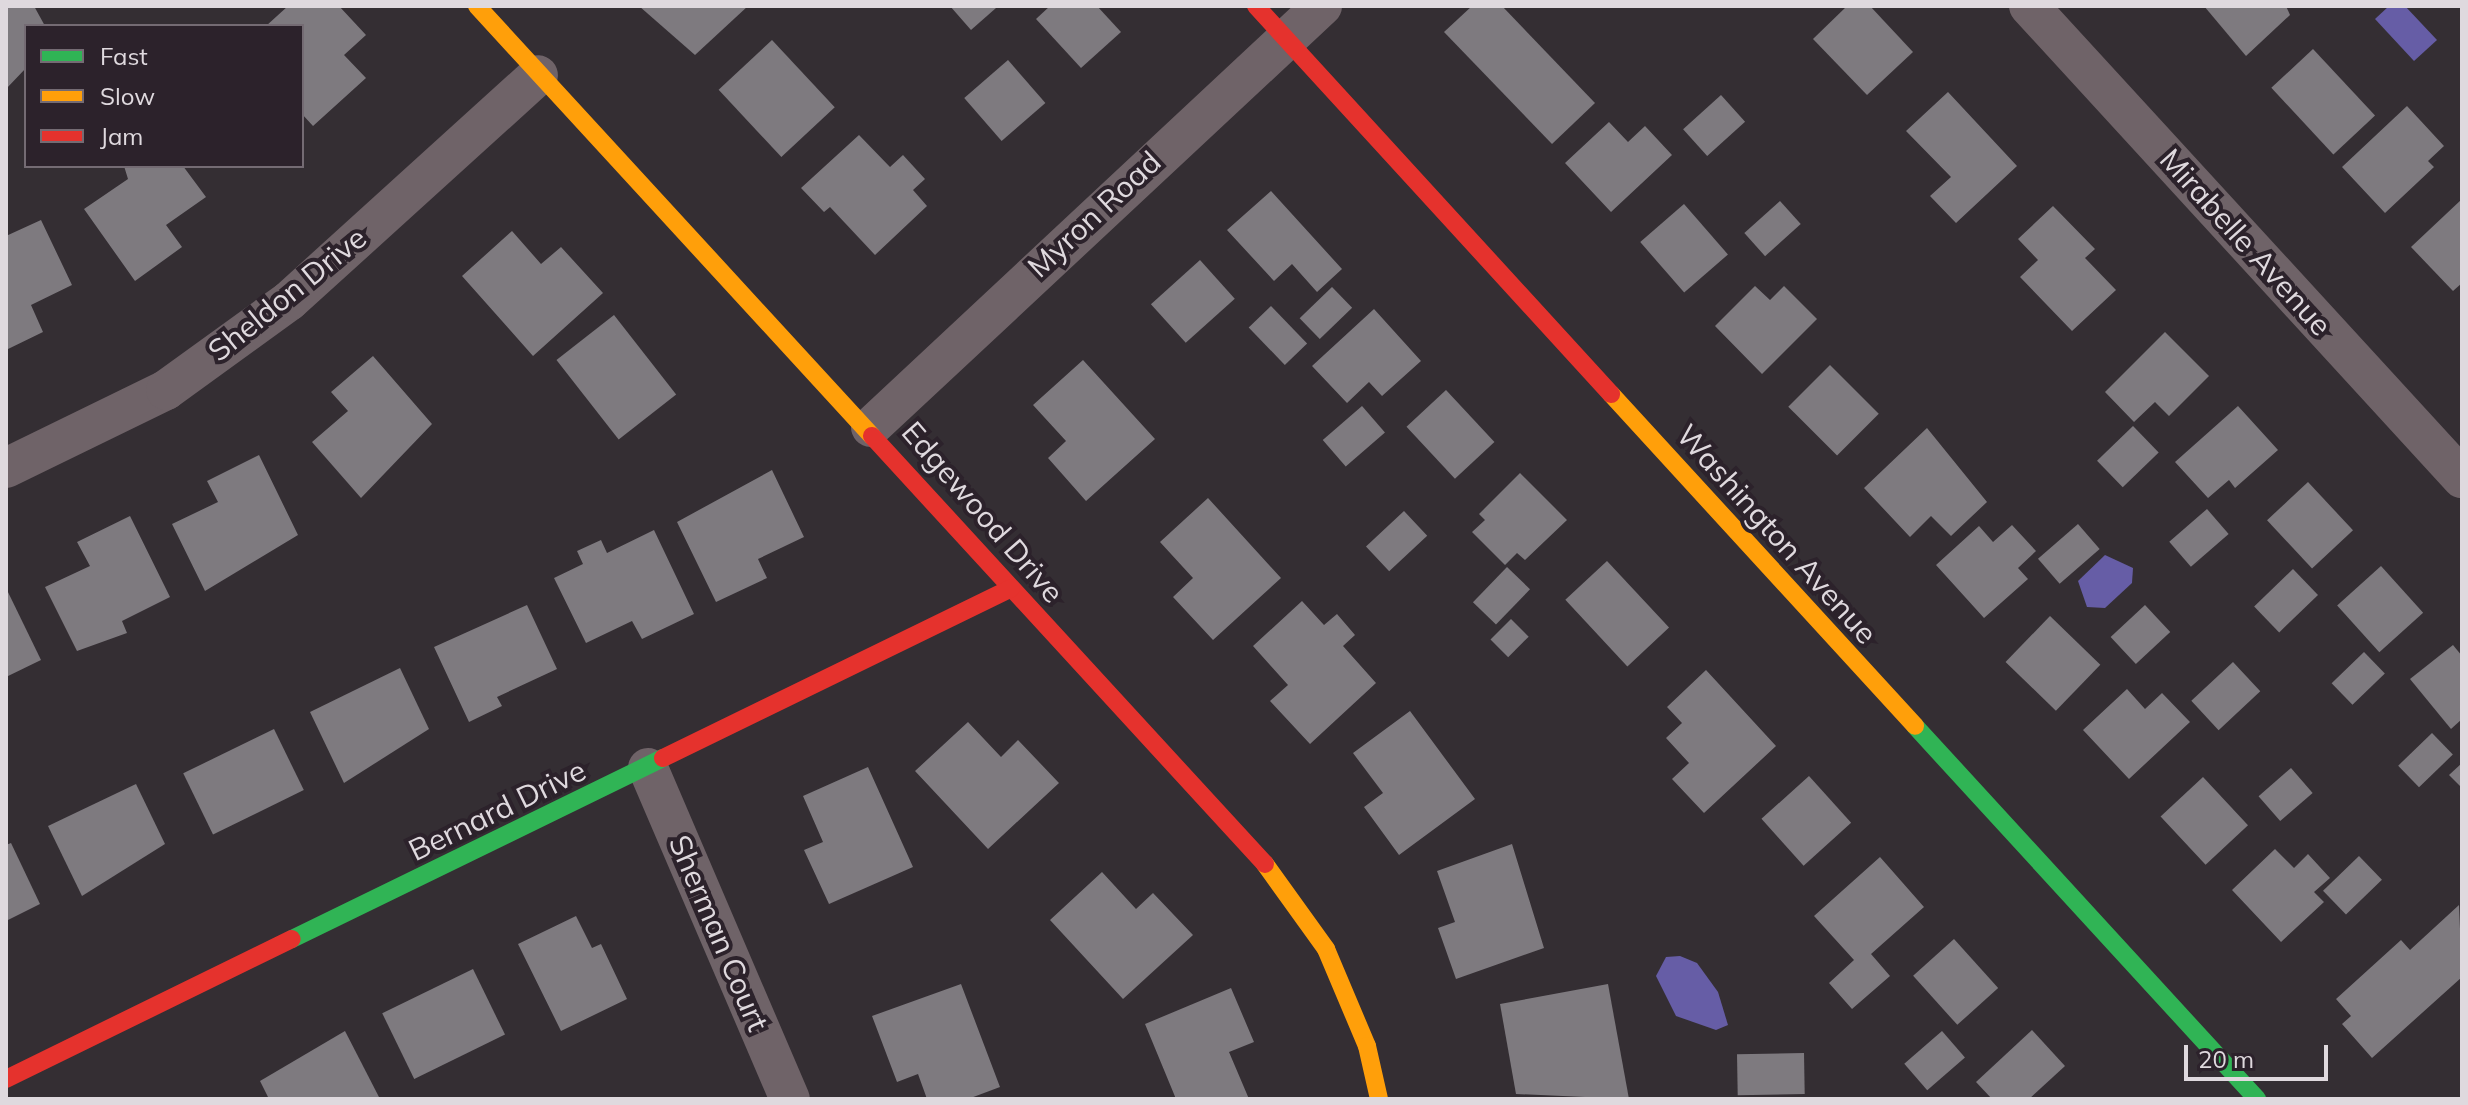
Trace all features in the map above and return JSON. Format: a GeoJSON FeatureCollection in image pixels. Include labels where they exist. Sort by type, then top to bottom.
{"type":"FeatureCollection","features":[{"type":"Feature","properties":{"kind":"street","name":"Edgewood Drive"},"geometry":{"type":"LineString","coordinates":[[477,6],[538,75],[871,427],[1011,588],[1276,876],[1326,949],[1367,1046],[1379,1099]]}},
{"type":"Feature","properties":{"kind":"street","name":"Washington Avenue"},"geometry":{"type":"LineString","coordinates":[[1256,6],[2257,1099]]}},
{"type":"Feature","properties":{"kind":"street","name":"Myron Road"},"geometry":{"type":"LineString","coordinates":[[871,427],[1114,193],[1322,6]]}},
{"type":"Feature","properties":{"kind":"street","name":"Mirabelle Avenue"},"geometry":{"type":"LineString","coordinates":[[2029,6],[2462,478]]}},
{"type":"Feature","properties":{"kind":"street","name":"Sheldon Drive"},"geometry":{"type":"LineString","coordinates":[[6,468],[166,390],[289,301],[538,75]]}},
{"type":"Feature","properties":{"kind":"street","name":"Bernard Drive"},"geometry":{"type":"LineString","coordinates":[[6,1079],[1011,588]]}},
{"type":"Feature","properties":{"kind":"street","name":"Sherman Court"},"geometry":{"type":"LineString","coordinates":[[648,768],[790,1099]]}},
{"type":"Feature","properties":{"kind":"shaded area"},"geometry":{"type":"Polygon","coordinates":[[[2389,6],[2405,6],[2437,40],[2414,61],[2375,19],[2389,6]]]}},
{"type":"Feature","properties":{"kind":"shaded area"},"geometry":{"type":"Polygon","coordinates":[[[2105,555],[2133,568],[2132,583],[2105,608],[2087,607],[2078,581],[2105,555]]]}},
{"type":"Feature","properties":{"kind":"shaded area"},"geometry":{"type":"Polygon","coordinates":[[[1680,956],[1697,963],[1718,992],[1728,1025],[1716,1030],[1676,1016],[1656,976],[1666,957],[1680,956]]]}},
{"type":"Feature","properties":{"kind":"building"},"geometry":{"type":"Polygon","coordinates":[[[6,6],[34,6],[44,24],[24,24],[24,70],[6,89],[6,6]]]}},
{"type":"Feature","properties":{"kind":"building"},"geometry":{"type":"Polygon","coordinates":[[[288,6],[339,6],[366,35],[344,55],[366,78],[313,126],[304,116],[304,24],[268,24],[288,6]]]}},
{"type":"Feature","properties":{"kind":"building"},"geometry":{"type":"Polygon","coordinates":[[[639,6],[748,6],[695,55],[639,6]]]}},
{"type":"Feature","properties":{"kind":"building"},"geometry":{"type":"Polygon","coordinates":[[[950,6],[994,6],[996,8],[971,30],[950,6]]]}},
{"type":"Feature","properties":{"kind":"building"},"geometry":{"type":"Polygon","coordinates":[[[1050,6],[1097,6],[1121,32],[1081,68],[1036,19],[1050,6]]]}},
{"type":"Feature","properties":{"kind":"building"},"geometry":{"type":"Polygon","coordinates":[[[1472,6],[1502,6],[1595,103],[1552,144],[1444,32],[1472,6]]]}},
{"type":"Feature","properties":{"kind":"building"},"geometry":{"type":"Polygon","coordinates":[[[1847,6],[1870,6],[1913,52],[1867,95],[1813,39],[1847,6]]]}},
{"type":"Feature","properties":{"kind":"building"},"geometry":{"type":"Polygon","coordinates":[[[2204,6],[2286,6],[2290,15],[2246,56],[2204,6]]]}},
{"type":"Feature","properties":{"kind":"building"},"geometry":{"type":"Polygon","coordinates":[[[772,40],[835,107],[781,157],[719,90],[772,40]]]}},
{"type":"Feature","properties":{"kind":"building"},"geometry":{"type":"Polygon","coordinates":[[[2313,49],[2375,116],[2333,154],[2271,88],[2313,49]]]}},
{"type":"Feature","properties":{"kind":"building"},"geometry":{"type":"Polygon","coordinates":[[[1008,60],[1045,103],[1002,141],[964,98],[1008,60]]]}},
{"type":"Feature","properties":{"kind":"building"},"geometry":{"type":"Polygon","coordinates":[[[1948,92],[2017,166],[1956,223],[1930,196],[1951,177],[1906,131],[1948,92]]]}},
{"type":"Feature","properties":{"kind":"building"},"geometry":{"type":"Polygon","coordinates":[[[1721,95],[1745,122],[1707,156],[1683,129],[1721,95]]]}},
{"type":"Feature","properties":{"kind":"building"},"geometry":{"type":"Polygon","coordinates":[[[2407,106],[2444,146],[2428,161],[2434,167],[2385,213],[2342,167],[2407,106]]]}},
{"type":"Feature","properties":{"kind":"building"},"geometry":{"type":"Polygon","coordinates":[[[1609,122],[1628,142],[1645,126],[1672,155],[1611,212],[1565,163],[1609,122]]]}},
{"type":"Feature","properties":{"kind":"building"},"geometry":{"type":"Polygon","coordinates":[[[859,135],[890,167],[903,155],[925,179],[913,190],[927,206],[875,255],[830,207],[824,212],[801,188],[859,135]]]}},
{"type":"Feature","properties":{"kind":"building"},"geometry":{"type":"Polygon","coordinates":[[[125,168],[184,168],[206,197],[166,225],[182,247],[135,281],[84,209],[128,179],[125,168]]]}},
{"type":"Feature","properties":{"kind":"building"},"geometry":{"type":"Polygon","coordinates":[[[1271,191],[1342,269],[1317,292],[1292,264],[1274,281],[1227,230],[1271,191]]]}},
{"type":"Feature","properties":{"kind":"building"},"geometry":{"type":"Polygon","coordinates":[[[2462,199],[2462,283],[2453,291],[2411,247],[2462,199]]]}},
{"type":"Feature","properties":{"kind":"building"},"geometry":{"type":"Polygon","coordinates":[[[1780,201],[1801,224],[1765,256],[1744,233],[1780,201]]]}},
{"type":"Feature","properties":{"kind":"building"},"geometry":{"type":"Polygon","coordinates":[[[1684,204],[1728,255],[1684,293],[1640,242],[1684,204]]]}},
{"type":"Feature","properties":{"kind":"building"},"geometry":{"type":"Polygon","coordinates":[[[2053,206],[2095,249],[2085,258],[2116,290],[2072,331],[2020,277],[2038,260],[2018,239],[2053,206]]]}},
{"type":"Feature","properties":{"kind":"building"},"geometry":{"type":"Polygon","coordinates":[[[41,220],[72,285],[31,305],[43,332],[6,350],[6,236],[41,220]]]}},
{"type":"Feature","properties":{"kind":"building"},"geometry":{"type":"Polygon","coordinates":[[[512,231],[541,264],[561,247],[603,293],[533,356],[462,276],[512,231]]]}},
{"type":"Feature","properties":{"kind":"building"},"geometry":{"type":"Polygon","coordinates":[[[1200,260],[1235,299],[1186,343],[1151,304],[1200,260]]]}},
{"type":"Feature","properties":{"kind":"building"},"geometry":{"type":"Polygon","coordinates":[[[1755,286],[1770,300],[1784,286],[1817,319],[1762,374],[1715,326],[1755,286]]]}},
{"type":"Feature","properties":{"kind":"building"},"geometry":{"type":"Polygon","coordinates":[[[1332,287],[1352,308],[1320,339],[1300,318],[1332,287]]]}},
{"type":"Feature","properties":{"kind":"building"},"geometry":{"type":"Polygon","coordinates":[[[1271,306],[1307,343],[1285,365],[1249,328],[1271,306]]]}},
{"type":"Feature","properties":{"kind":"building"},"geometry":{"type":"Polygon","coordinates":[[[1374,309],[1421,361],[1382,396],[1369,382],[1347,403],[1312,366],[1374,309]]]}},
{"type":"Feature","properties":{"kind":"building"},"geometry":{"type":"Polygon","coordinates":[[[614,315],[676,395],[619,440],[556,360],[614,315]]]}},
{"type":"Feature","properties":{"kind":"building"},"geometry":{"type":"Polygon","coordinates":[[[2165,332],[2209,376],[2169,416],[2155,402],[2134,422],[2105,392],[2165,332]]]}},
{"type":"Feature","properties":{"kind":"building"},"geometry":{"type":"Polygon","coordinates":[[[373,356],[432,424],[361,498],[312,442],[348,411],[331,392],[373,356]]]}},
{"type":"Feature","properties":{"kind":"building"},"geometry":{"type":"Polygon","coordinates":[[[1083,360],[1155,439],[1086,501],[1048,458],[1066,441],[1033,405],[1083,360]]]}},
{"type":"Feature","properties":{"kind":"building"},"geometry":{"type":"Polygon","coordinates":[[[1830,365],[1879,414],[1837,456],[1788,407],[1830,365]]]}},
{"type":"Feature","properties":{"kind":"building"},"geometry":{"type":"Polygon","coordinates":[[[1446,390],[1494,442],[1455,479],[1407,427],[1446,390]]]}},
{"type":"Feature","properties":{"kind":"building"},"geometry":{"type":"Polygon","coordinates":[[[1362,406],[1385,432],[1346,467],[1323,440],[1362,406]]]}},
{"type":"Feature","properties":{"kind":"building"},"geometry":{"type":"Polygon","coordinates":[[[2238,406],[2278,450],[2235,488],[2229,480],[2208,498],[2175,462],[2238,406]]]}},
{"type":"Feature","properties":{"kind":"building"},"geometry":{"type":"Polygon","coordinates":[[[2133,426],[2159,453],[2123,487],[2097,461],[2133,426]]]}},
{"type":"Feature","properties":{"kind":"building"},"geometry":{"type":"Polygon","coordinates":[[[1927,428],[1987,502],[1951,536],[1931,516],[1910,537],[1864,488],[1927,428]]]}},
{"type":"Feature","properties":{"kind":"building"},"geometry":{"type":"Polygon","coordinates":[[[259,455],[298,535],[205,591],[172,524],[218,502],[207,481],[259,455]]]}},
{"type":"Feature","properties":{"kind":"building"},"geometry":{"type":"Polygon","coordinates":[[[772,470],[804,537],[758,559],[767,578],[716,602],[677,522],[772,470]]]}},
{"type":"Feature","properties":{"kind":"building"},"geometry":{"type":"Polygon","coordinates":[[[1520,473],[1567,520],[1525,560],[1517,553],[1505,565],[1472,532],[1485,520],[1479,514],[1520,473]]]}},
{"type":"Feature","properties":{"kind":"building"},"geometry":{"type":"Polygon","coordinates":[[[2308,482],[2353,530],[2312,568],[2267,520],[2308,482]]]}},
{"type":"Feature","properties":{"kind":"building"},"geometry":{"type":"Polygon","coordinates":[[[1208,498],[1281,578],[1213,640],[1173,597],[1193,578],[1160,542],[1208,498]]]}},
{"type":"Feature","properties":{"kind":"building"},"geometry":{"type":"Polygon","coordinates":[[[2207,509],[2229,534],[2191,567],[2169,542],[2207,509]]]}},
{"type":"Feature","properties":{"kind":"building"},"geometry":{"type":"Polygon","coordinates":[[[1404,511],[1427,536],[1389,571],[1366,546],[1404,511]]]}},
{"type":"Feature","properties":{"kind":"building"},"geometry":{"type":"Polygon","coordinates":[[[130,516],[170,597],[122,621],[127,633],[77,651],[45,587],[90,566],[77,542],[130,516]]]}},
{"type":"Feature","properties":{"kind":"building"},"geometry":{"type":"Polygon","coordinates":[[[2078,524],[2100,549],[2060,584],[2038,559],[2078,524]]]}},
{"type":"Feature","properties":{"kind":"building"},"geometry":{"type":"Polygon","coordinates":[[[2012,525],[2036,551],[2018,568],[2028,579],[1984,618],[1936,565],[1979,526],[1993,542],[2012,525]]]}},
{"type":"Feature","properties":{"kind":"building"},"geometry":{"type":"Polygon","coordinates":[[[654,530],[694,614],[642,639],[632,621],[586,643],[554,578],[583,564],[577,551],[601,540],[607,553],[654,530]]]}},
{"type":"Feature","properties":{"kind":"building"},"geometry":{"type":"Polygon","coordinates":[[[1607,561],[1669,628],[1627,666],[1565,600],[1607,561]]]}},
{"type":"Feature","properties":{"kind":"building"},"geometry":{"type":"Polygon","coordinates":[[[2381,566],[2423,613],[2379,652],[2337,605],[2381,566]]]}},
{"type":"Feature","properties":{"kind":"building"},"geometry":{"type":"Polygon","coordinates":[[[1507,567],[1530,589],[1496,624],[1473,602],[1507,567]]]}},
{"type":"Feature","properties":{"kind":"building"},"geometry":{"type":"Polygon","coordinates":[[[2293,569],[2318,595],[2279,632],[2254,607],[2293,569]]]}},
{"type":"Feature","properties":{"kind":"building"},"geometry":{"type":"Polygon","coordinates":[[[6,588],[41,660],[6,677],[6,588]]]}},
{"type":"Feature","properties":{"kind":"building"},"geometry":{"type":"Polygon","coordinates":[[[1302,601],[1324,625],[1337,614],[1355,635],[1343,646],[1376,683],[1310,744],[1270,701],[1288,685],[1253,646],[1302,601]]]}},
{"type":"Feature","properties":{"kind":"building"},"geometry":{"type":"Polygon","coordinates":[[[527,605],[557,669],[497,697],[502,706],[469,722],[434,647],[527,605]]]}},
{"type":"Feature","properties":{"kind":"building"},"geometry":{"type":"Polygon","coordinates":[[[2145,605],[2170,632],[2136,664],[2111,637],[2145,605]]]}},
{"type":"Feature","properties":{"kind":"building"},"geometry":{"type":"Polygon","coordinates":[[[2050,616],[2100,665],[2056,711],[2006,662],[2050,616]]]}},
{"type":"Feature","properties":{"kind":"building"},"geometry":{"type":"Polygon","coordinates":[[[1511,619],[1529,637],[1508,657],[1490,640],[1511,619]]]}},
{"type":"Feature","properties":{"kind":"building"},"geometry":{"type":"Polygon","coordinates":[[[2453,645],[2462,656],[2462,719],[2451,729],[2410,679],[2453,645]]]}},
{"type":"Feature","properties":{"kind":"building"},"geometry":{"type":"Polygon","coordinates":[[[2364,652],[2385,674],[2352,705],[2332,683],[2364,652]]]}},
{"type":"Feature","properties":{"kind":"building"},"geometry":{"type":"Polygon","coordinates":[[[2233,662],[2260,691],[2219,730],[2191,701],[2233,662]]]}},
{"type":"Feature","properties":{"kind":"building"},"geometry":{"type":"Polygon","coordinates":[[[400,668],[429,729],[344,783],[310,712],[400,668]]]}},
{"type":"Feature","properties":{"kind":"building"},"geometry":{"type":"Polygon","coordinates":[[[1706,670],[1776,746],[1704,813],[1672,779],[1689,763],[1666,738],[1682,723],[1667,707],[1706,670]]]}},
{"type":"Feature","properties":{"kind":"building"},"geometry":{"type":"Polygon","coordinates":[[[2127,689],[2145,709],[2162,693],[2190,722],[2129,779],[2083,730],[2127,689]]]}},
{"type":"Feature","properties":{"kind":"building"},"geometry":{"type":"Polygon","coordinates":[[[1410,711],[1475,799],[1399,855],[1364,807],[1383,793],[1353,753],[1410,711]]]}},
{"type":"Feature","properties":{"kind":"building"},"geometry":{"type":"Polygon","coordinates":[[[968,722],[1001,757],[1018,740],[1059,783],[988,849],[915,771],[968,722]]]}},
{"type":"Feature","properties":{"kind":"building"},"geometry":{"type":"Polygon","coordinates":[[[274,729],[304,790],[213,834],[183,773],[274,729]]]}},
{"type":"Feature","properties":{"kind":"building"},"geometry":{"type":"Polygon","coordinates":[[[2432,733],[2453,755],[2419,787],[2398,766],[2432,733]]]}},
{"type":"Feature","properties":{"kind":"building"},"geometry":{"type":"Polygon","coordinates":[[[2462,763],[2462,788],[2449,775],[2462,763]]]}},
{"type":"Feature","properties":{"kind":"building"},"geometry":{"type":"Polygon","coordinates":[[[868,767],[913,867],[829,904],[804,850],[823,842],[803,796],[868,767]]]}},
{"type":"Feature","properties":{"kind":"building"},"geometry":{"type":"Polygon","coordinates":[[[2291,768],[2313,793],[2280,821],[2259,796],[2291,768]]]}},
{"type":"Feature","properties":{"kind":"building"},"geometry":{"type":"Polygon","coordinates":[[[1809,776],[1851,823],[1804,866],[1761,819],[1809,776]]]}},
{"type":"Feature","properties":{"kind":"building"},"geometry":{"type":"Polygon","coordinates":[[[2203,777],[2248,825],[2206,865],[2161,817],[2203,777]]]}},
{"type":"Feature","properties":{"kind":"building"},"geometry":{"type":"Polygon","coordinates":[[[136,784],[165,844],[82,896],[48,826],[136,784]]]}},
{"type":"Feature","properties":{"kind":"building"},"geometry":{"type":"Polygon","coordinates":[[[11,843],[40,904],[6,921],[6,845],[11,843]]]}},
{"type":"Feature","properties":{"kind":"building"},"geometry":{"type":"Polygon","coordinates":[[[1512,844],[1544,948],[1456,979],[1438,928],[1455,922],[1437,871],[1512,844]]]}},
{"type":"Feature","properties":{"kind":"building"},"geometry":{"type":"Polygon","coordinates":[[[2275,849],[2294,868],[2308,854],[2330,878],[2314,892],[2324,902],[2281,942],[2232,890],[2275,849]]]}},
{"type":"Feature","properties":{"kind":"building"},"geometry":{"type":"Polygon","coordinates":[[[2359,856],[2382,880],[2346,914],[2323,891],[2359,856]]]}},
{"type":"Feature","properties":{"kind":"building"},"geometry":{"type":"Polygon","coordinates":[[[1880,857],[1924,907],[1871,954],[1890,976],[1852,1009],[1829,983],[1854,960],[1814,916],[1880,857]]]}},
{"type":"Feature","properties":{"kind":"building"},"geometry":{"type":"Polygon","coordinates":[[[1102,872],[1136,909],[1153,893],[1193,935],[1123,999],[1050,920],[1102,872]]]}},
{"type":"Feature","properties":{"kind":"building"},"geometry":{"type":"Polygon","coordinates":[[[2459,905],[2462,977],[2372,1058],[2342,1024],[2351,1016],[2336,999],[2401,940],[2410,950],[2459,905]]]}},
{"type":"Feature","properties":{"kind":"building"},"geometry":{"type":"Polygon","coordinates":[[[576,916],[592,948],[601,944],[627,999],[561,1031],[518,944],[576,916]]]}},
{"type":"Feature","properties":{"kind":"building"},"geometry":{"type":"Polygon","coordinates":[[[1954,939],[1998,988],[1957,1025],[1913,976],[1954,939]]]}},
{"type":"Feature","properties":{"kind":"building"},"geometry":{"type":"Polygon","coordinates":[[[473,969],[505,1035],[414,1079],[382,1013],[473,969]]]}},
{"type":"Feature","properties":{"kind":"building"},"geometry":{"type":"Polygon","coordinates":[[[961,984],[1000,1087],[968,1099],[927,1099],[918,1074],[897,1082],[872,1016],[961,984]]]}},
{"type":"Feature","properties":{"kind":"building"},"geometry":{"type":"Polygon","coordinates":[[[1608,984],[1629,1099],[1516,1094],[1500,1004],[1608,984]]]}},
{"type":"Feature","properties":{"kind":"building"},"geometry":{"type":"Polygon","coordinates":[[[1231,988],[1254,1042],[1229,1052],[1249,1099],[1176,1099],[1145,1024],[1231,988]]]}},
{"type":"Feature","properties":{"kind":"building"},"geometry":{"type":"Polygon","coordinates":[[[2032,1030],[2065,1066],[2029,1099],[1992,1099],[1976,1082],[2032,1030]]]}},
{"type":"Feature","properties":{"kind":"building"},"geometry":{"type":"Polygon","coordinates":[[[345,1031],[380,1099],[269,1099],[260,1081],[345,1031]]]}},
{"type":"Feature","properties":{"kind":"building"},"geometry":{"type":"Polygon","coordinates":[[[1942,1031],[1965,1057],[1927,1090],[1904,1064],[1942,1031]]]}},
{"type":"Feature","properties":{"kind":"building"},"geometry":{"type":"Polygon","coordinates":[[[1804,1053],[1805,1094],[1738,1095],[1737,1054],[1804,1053]]]}},
{"type":"Feature","properties":{"kind":"traffic: fast"},"geometry":{"type":"LineString","coordinates":[[1915,726],[2257,1099]]}},
{"type":"Feature","properties":{"kind":"traffic: fast"},"geometry":{"type":"LineString","coordinates":[[292,939],[663,758]]}},
{"type":"Feature","properties":{"kind":"traffic: slow"},"geometry":{"type":"LineString","coordinates":[[477,6],[872,436]]}},
{"type":"Feature","properties":{"kind":"traffic: slow"},"geometry":{"type":"LineString","coordinates":[[1611,394],[1915,726]]}},
{"type":"Feature","properties":{"kind":"traffic: slow"},"geometry":{"type":"LineString","coordinates":[[1265,864],[1326,949],[1367,1046],[1379,1099]]}},
{"type":"Feature","properties":{"kind":"traffic: jam"},"geometry":{"type":"LineString","coordinates":[[1256,6],[1611,394]]}},
{"type":"Feature","properties":{"kind":"traffic: jam"},"geometry":{"type":"LineString","coordinates":[[872,436],[1265,864]]}},
{"type":"Feature","properties":{"kind":"traffic: jam"},"geometry":{"type":"LineString","coordinates":[[663,758],[1011,588]]}},
{"type":"Feature","properties":{"kind":"traffic: jam"},"geometry":{"type":"LineString","coordinates":[[6,1079],[292,939]]}}]}
